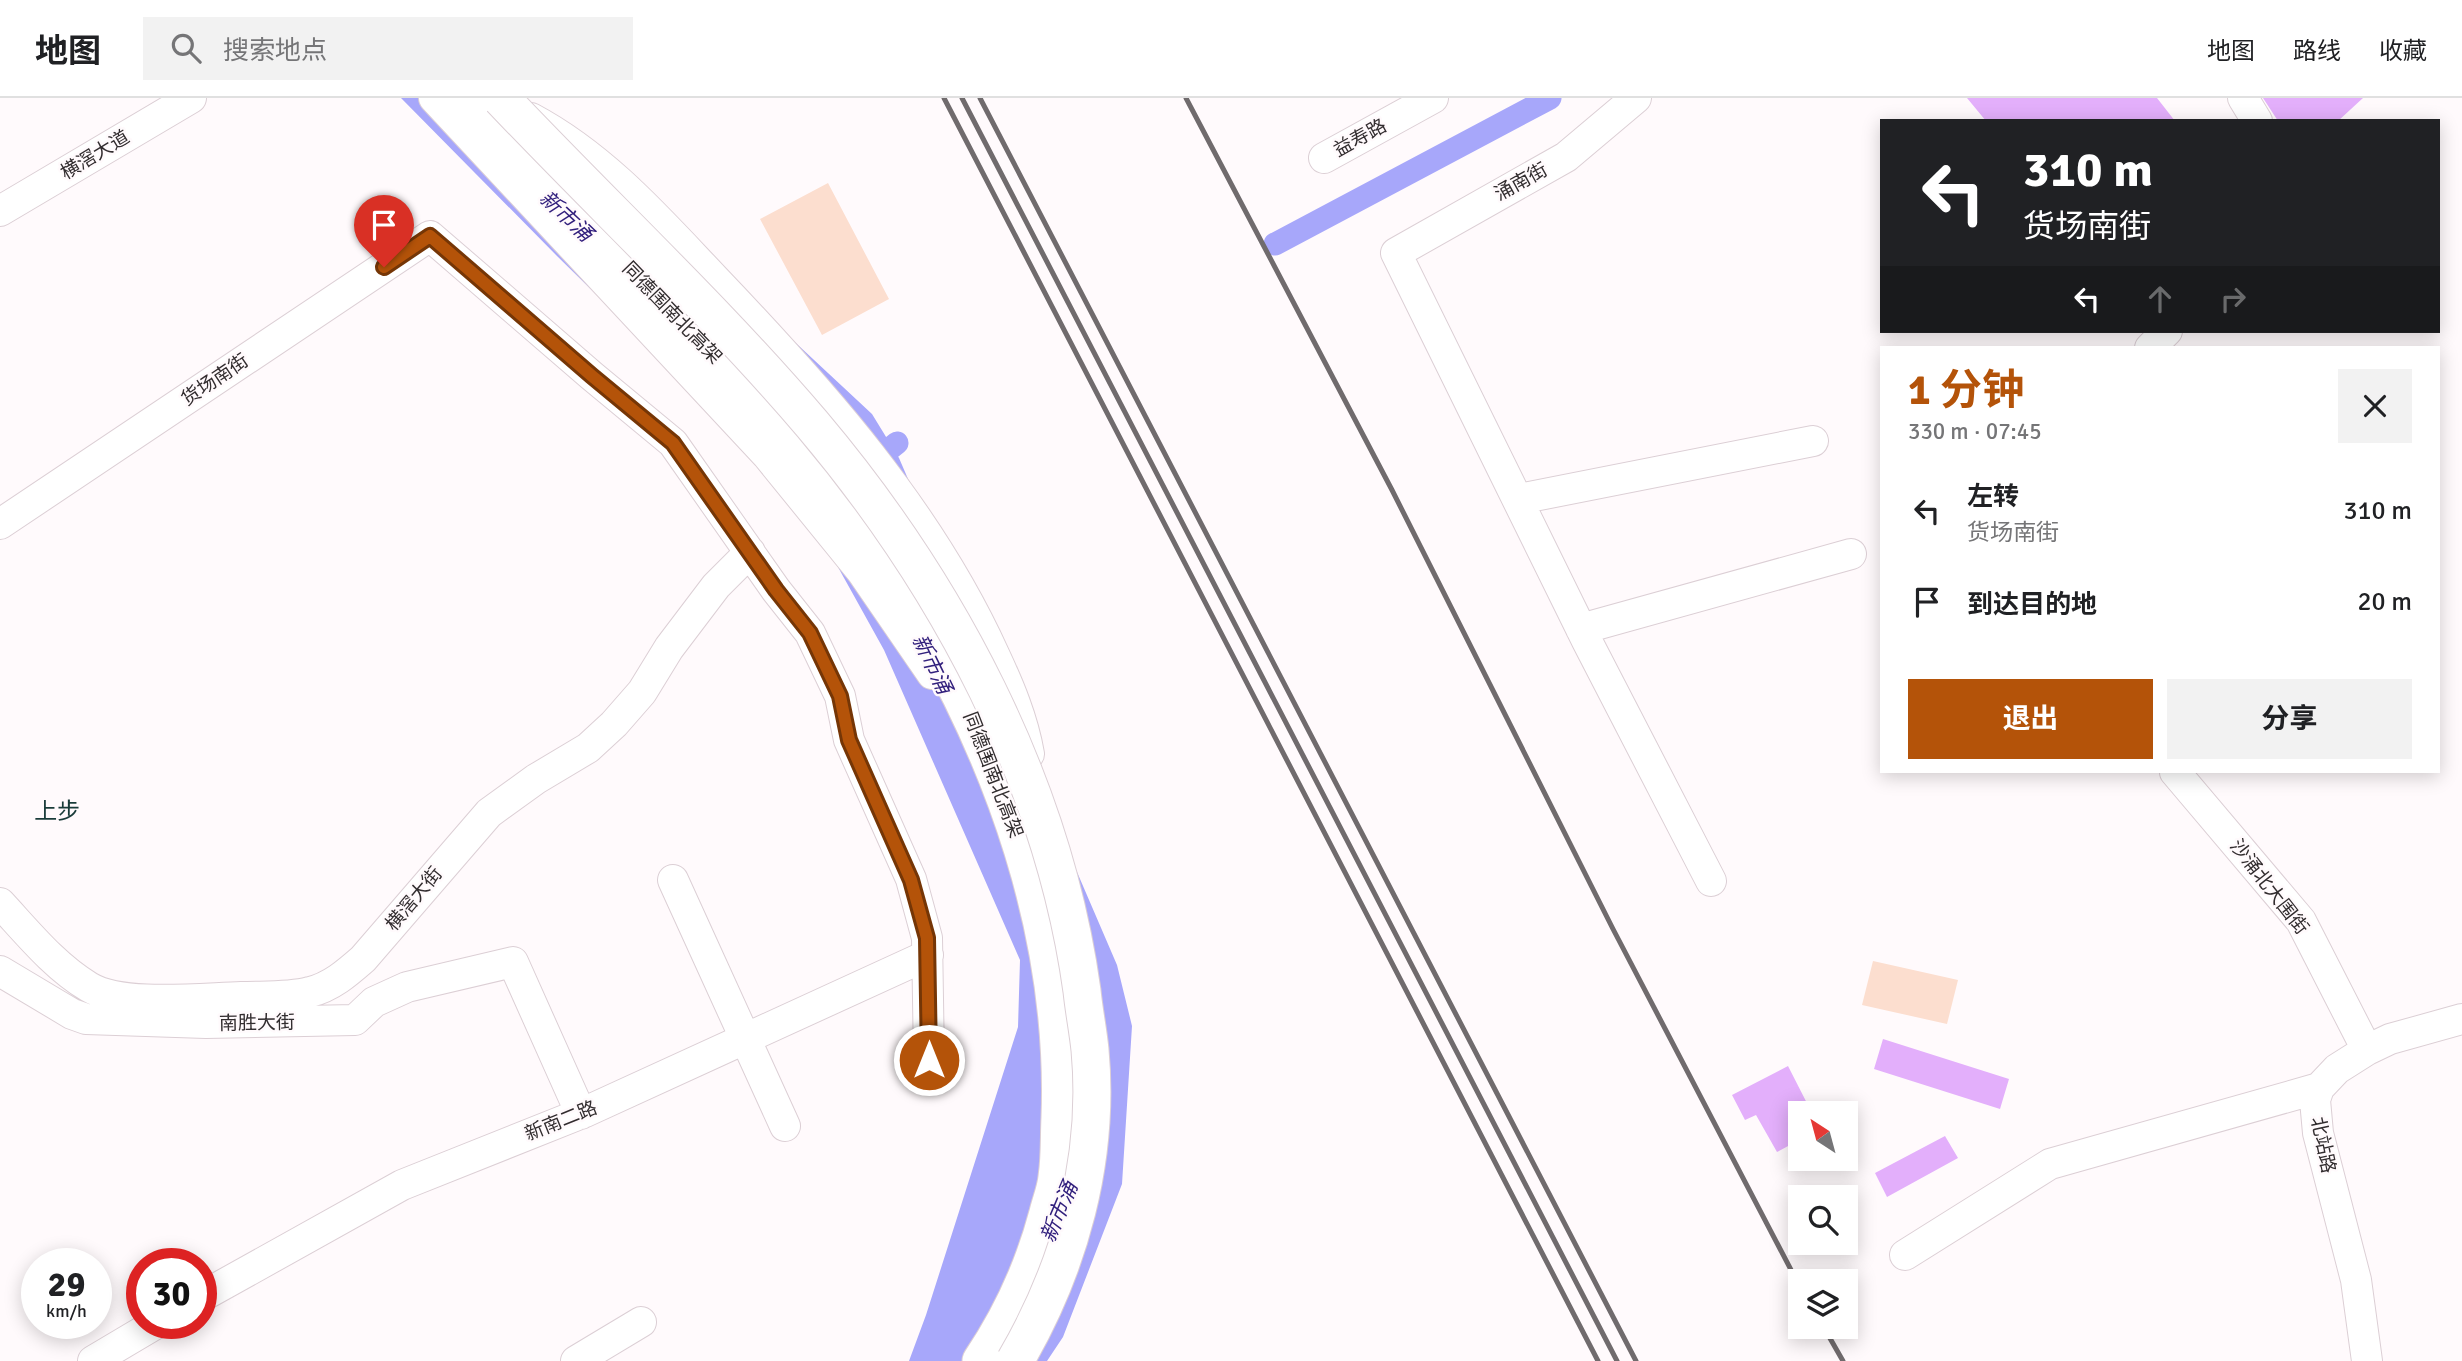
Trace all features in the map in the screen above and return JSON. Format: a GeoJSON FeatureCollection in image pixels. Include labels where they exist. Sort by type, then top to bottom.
{"type":"FeatureCollection","features":[{"type":"Feature","properties":{"kind":"main road","name":"同德围南北高架"},"geometry":{"type":"LineString","coordinates":[[466,98],[768,414],[825,481],[854,519],[930,638],[971,716],[992,765],[1037,900],[1049,950],[1059,1031],[1061,1085],[1057,1178],[1042,1237],[1019,1297],[981,1361]]}},
{"type":"Feature","properties":{"kind":"main road","name":"同德围南北高架"},"geometry":{"type":"LineString","coordinates":[[501,98],[750,354],[813,425],[864,489],[927,583],[989,692],[1018,760],[1066,899],[1075,939],[1090,1050],[1091,1109],[1088,1151],[1069,1243],[1054,1287],[1015,1361]]}},
{"type":"Feature","properties":{"kind":"street","name":"横滘大道"},"geometry":{"type":"LineString","coordinates":[[0,211],[191,98]]}},
{"type":"Feature","properties":{"kind":"street"},"geometry":{"type":"LineString","coordinates":[[434,98],[767,455],[862,572],[992,765]]}},
{"type":"Feature","properties":{"kind":"street"},"geometry":{"type":"LineString","coordinates":[[484,98],[553,130],[618,179],[778,345],[902,496],[957,580],[977,616],[1016,704],[1028,746],[1041,823]]}},
{"type":"Feature","properties":{"kind":"street","name":"益寿路"},"geometry":{"type":"LineString","coordinates":[[1324,158],[1433,98]]}},
{"type":"Feature","properties":{"kind":"street"},"geometry":{"type":"LineString","coordinates":[[2244,98],[2256,119]]}},
{"type":"Feature","properties":{"kind":"street","name":"涌南街"},"geometry":{"type":"LineString","coordinates":[[1518,499],[1396,253],[1566,157],[1620,103]]}},
{"type":"Feature","properties":{"kind":"street","name":"货场南街"},"geometry":{"type":"LineString","coordinates":[[0,524],[430,236],[673,443],[750,552]]}},
{"type":"Feature","properties":{"kind":"street"},"geometry":{"type":"LineString","coordinates":[[2152,346],[2165,333]]}},
{"type":"Feature","properties":{"kind":"street"},"geometry":{"type":"LineString","coordinates":[[1711,881],[1581,629],[1518,499],[1813,441]]}},
{"type":"Feature","properties":{"kind":"street"},"geometry":{"type":"LineString","coordinates":[[750,552],[810,633],[840,696],[849,740],[911,880],[927,938],[929,1060]]}},
{"type":"Feature","properties":{"kind":"street","name":"横滘大街"},"geometry":{"type":"LineString","coordinates":[[0,903],[63,968],[90,988],[115,996],[160,1000],[263,996],[308,993],[325,987],[363,959],[489,813],[536,779],[588,748],[614,724],[642,692],[669,648],[716,586],[750,552]]}},
{"type":"Feature","properties":{"kind":"street"},"geometry":{"type":"LineString","coordinates":[[1581,629],[1851,554]]}},
{"type":"Feature","properties":{"kind":"street","name":"沙涌北大围街"},"geometry":{"type":"LineString","coordinates":[[2176,773],[2301,921],[2367,1050]]}},
{"type":"Feature","properties":{"kind":"street"},"geometry":{"type":"LineString","coordinates":[[673,880],[785,1126]]}},
{"type":"Feature","properties":{"kind":"street","name":"新南二路"},"geometry":{"type":"LineString","coordinates":[[217,1288],[402,1185],[581,1114],[928,956]]}},
{"type":"Feature","properties":{"kind":"street","name":"南胜大街"},"geometry":{"type":"LineString","coordinates":[[0,971],[72,1014],[86,1019],[206,1023],[322,1022],[355,1020],[374,1002],[407,987],[513,962],[581,1114]]}},
{"type":"Feature","properties":{"kind":"street","name":"北站路"},"geometry":{"type":"LineString","coordinates":[[2367,1361],[2356,1280],[2318,1133],[2315,1100],[2319,1088],[2337,1069],[2367,1050],[2390,1039],[2462,1019]]}},
{"type":"Feature","properties":{"kind":"street"},"geometry":{"type":"LineString","coordinates":[[1905,1255],[2050,1164],[2319,1088]]}},
{"type":"Feature","properties":{"kind":"street"},"geometry":{"type":"LineString","coordinates":[[576,1361],[641,1322]]}},
{"type":"Feature","properties":{"kind":"street"},"geometry":{"type":"LineString","coordinates":[[93,1361],[131,1339]]}},
{"type":"Feature","properties":{"kind":"shaded area"},"geometry":{"type":"Polygon","coordinates":[[[828,183],[889,299],[822,335],[760,219],[828,183]]]}},
{"type":"Feature","properties":{"kind":"shaded area"},"geometry":{"type":"Polygon","coordinates":[[[1873,961],[1958,980],[1947,1024],[1862,1005],[1873,961]]]}},
{"type":"Feature","properties":{"kind":"water","name":"新市涌"},"geometry":{"type":"Polygon","coordinates":[[[401,98],[518,98],[670,226],[872,414],[899,458],[1117,965],[1132,1026],[1122,1184],[1063,1337],[1047,1361],[909,1361],[1018,1027],[1020,960],[884,650],[803,504],[723,419],[401,98]]]}},
{"type":"Feature","properties":{"kind":"building"},"geometry":{"type":"Polygon","coordinates":[[[1967,98],[2157,98],[2173,119],[1984,119],[1967,98]]]}},
{"type":"Feature","properties":{"kind":"building"},"geometry":{"type":"Polygon","coordinates":[[[2263,98],[2363,98],[2340,119],[2277,119],[2263,98]]]}},
{"type":"Feature","properties":{"kind":"building"},"geometry":{"type":"Polygon","coordinates":[[[1883,1039],[2009,1079],[2000,1109],[1874,1069],[1883,1039]]]}},
{"type":"Feature","properties":{"kind":"building"},"geometry":{"type":"Polygon","coordinates":[[[1788,1066],[1806,1101],[1788,1101],[1788,1146],[1777,1152],[1756,1115],[1745,1120],[1732,1095],[1788,1066]]]}},
{"type":"Feature","properties":{"kind":"building"},"geometry":{"type":"Polygon","coordinates":[[[1945,1136],[1958,1158],[1887,1197],[1875,1173],[1945,1136]]]}},
{"type":"Feature","properties":{"kind":"waterway"},"geometry":{"type":"LineString","coordinates":[[1275,244],[1550,98]]}},
{"type":"Feature","properties":{"kind":"waterway"},"geometry":{"type":"LineString","coordinates":[[868,466],[897,443]]}},
{"type":"Feature","properties":{"kind":"railway"},"geometry":{"type":"LineString","coordinates":[[944,98],[1598,1361]]}},
{"type":"Feature","properties":{"kind":"railway"},"geometry":{"type":"LineString","coordinates":[[962,98],[1617,1361]]}},
{"type":"Feature","properties":{"kind":"railway"},"geometry":{"type":"LineString","coordinates":[[980,98],[1636,1361]]}},
{"type":"Feature","properties":{"kind":"railway"},"geometry":{"type":"LineString","coordinates":[[1186,98],[1392,490],[1613,929],[1791,1269]]}},
{"type":"Feature","properties":{"kind":"railway"},"geometry":{"type":"LineString","coordinates":[[1830,1339],[1843,1361]]}},
{"type":"Feature","properties":{"kind":"district","name":"上步"},"geometry":{"type":"Point","coordinates":[57,811]}},
{"type":"Feature","properties":{"kind":"route"},"geometry":{"type":"LineString","coordinates":[[384,267],[430,236],[673,443],[776,590],[810,633],[840,696],[849,740],[911,880],[927,938],[929,1060]]}}]}
